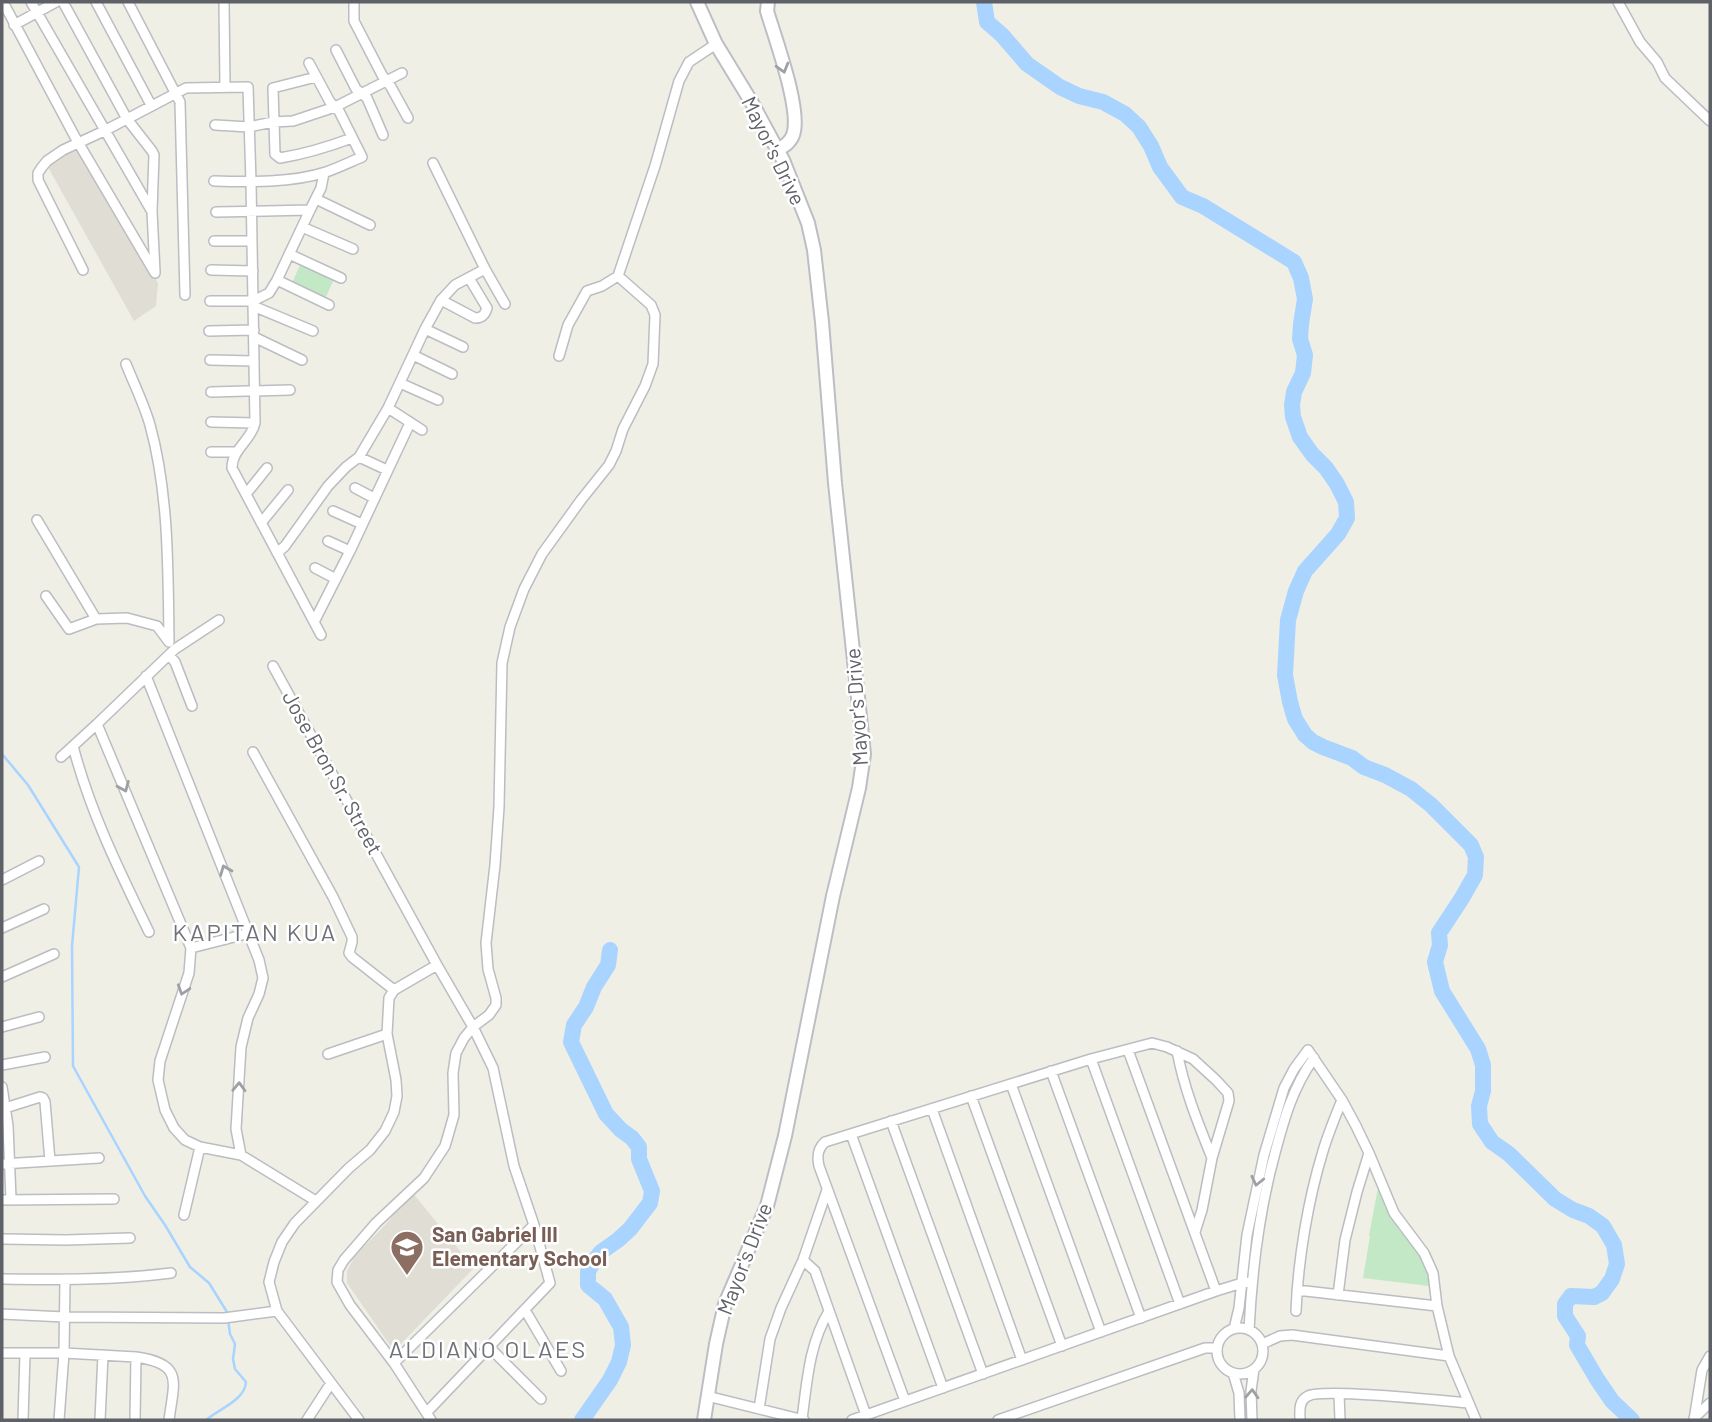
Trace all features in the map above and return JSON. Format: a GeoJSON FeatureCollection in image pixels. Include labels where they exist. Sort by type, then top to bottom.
{"type":"FeatureCollection","features":[{"type":"Feature","properties":{"kind":"street"},"geometry":{"type":"LineString","coordinates":[[3,2],[79,143],[155,273],[152,211],[154,155],[127,119],[63,2]]}},
{"type":"Feature","properties":{"kind":"street"},"geometry":{"type":"LineString","coordinates":[[31,2],[152,211]]}},
{"type":"Feature","properties":{"kind":"street"},"geometry":{"type":"LineString","coordinates":[[15,25],[56,2]]}},
{"type":"Feature","properties":{"kind":"street"},"geometry":{"type":"LineString","coordinates":[[96,2],[151,105]]}},
{"type":"Feature","properties":{"kind":"street"},"geometry":{"type":"LineString","coordinates":[[128,2],[180,102],[185,295]]}},
{"type":"Feature","properties":{"kind":"street"},"geometry":{"type":"LineString","coordinates":[[224,2],[225,86]]}},
{"type":"Feature","properties":{"kind":"street"},"geometry":{"type":"LineString","coordinates":[[354,2],[354,21],[408,118]]}},
{"type":"Feature","properties":{"kind":"street","name":"Mayor's Drive"},"geometry":{"type":"LineString","coordinates":[[697,2],[716,44],[777,149],[808,223],[814,250],[824,335],[835,483],[864,754],[785,1136],[767,1206],[725,1304],[704,1420]]}},
{"type":"Feature","properties":{"kind":"street"},"geometry":{"type":"LineString","coordinates":[[768,2],[767,11],[793,99],[795,119],[793,136],[787,144],[777,149]]}},
{"type":"Feature","properties":{"kind":"street"},"geometry":{"type":"LineString","coordinates":[[1618,2],[1640,42],[1657,62],[1665,78],[1710,121]]}},
{"type":"Feature","properties":{"kind":"street"},"geometry":{"type":"LineString","coordinates":[[559,356],[568,325],[587,291],[618,276],[655,166],[679,81],[689,62],[716,44]]}},
{"type":"Feature","properties":{"kind":"street"},"geometry":{"type":"LineString","coordinates":[[336,50],[356,89],[367,98],[383,135]]}},
{"type":"Feature","properties":{"kind":"street"},"geometry":{"type":"LineString","coordinates":[[214,181],[251,182],[298,178],[324,173],[362,157],[339,111],[330,102],[309,63]]}},
{"type":"Feature","properties":{"kind":"street"},"geometry":{"type":"LineString","coordinates":[[215,125],[249,127],[293,121],[335,107],[402,73]]}},
{"type":"Feature","properties":{"kind":"street"},"geometry":{"type":"LineString","coordinates":[[316,77],[273,88],[275,154],[279,158],[313,151],[352,138]]}},
{"type":"Feature","properties":{"kind":"street"},"geometry":{"type":"LineString","coordinates":[[83,270],[38,180],[38,173],[47,161],[63,150],[186,88],[248,87],[255,423],[254,430],[236,452],[232,468],[321,635]]}},
{"type":"Feature","properties":{"kind":"street"},"geometry":{"type":"LineString","coordinates":[[433,163],[505,304]]}},
{"type":"Feature","properties":{"kind":"street"},"geometry":{"type":"LineString","coordinates":[[253,303],[269,293],[277,280],[321,188],[324,173]]}},
{"type":"Feature","properties":{"kind":"street"},"geometry":{"type":"LineString","coordinates":[[316,199],[370,225]]}},
{"type":"Feature","properties":{"kind":"street"},"geometry":{"type":"LineString","coordinates":[[216,212],[310,210]]}},
{"type":"Feature","properties":{"kind":"street"},"geometry":{"type":"LineString","coordinates":[[302,227],[353,249]]}},
{"type":"Feature","properties":{"kind":"street"},"geometry":{"type":"LineString","coordinates":[[215,241],[252,241]]}},
{"type":"Feature","properties":{"kind":"street"},"geometry":{"type":"LineString","coordinates":[[289,254],[341,278]]}},
{"type":"Feature","properties":{"kind":"street"},"geometry":{"type":"LineString","coordinates":[[277,553],[285,546],[328,486],[359,457],[388,408],[441,300],[455,285],[485,269]]}},
{"type":"Feature","properties":{"kind":"street"},"geometry":{"type":"LineString","coordinates":[[211,270],[253,271]]}},
{"type":"Feature","properties":{"kind":"street"},"geometry":{"type":"LineString","coordinates":[[561,1371],[525,1310],[429,1416],[337,1282],[338,1270],[344,1260],[376,1223],[424,1178],[444,1146],[454,1115],[453,1073],[456,1053],[473,1027],[489,1015],[496,1005],[488,969],[486,943],[499,807],[502,663],[510,627],[524,589],[542,554],[580,500],[609,465],[653,364],[656,315],[651,305],[618,276]]}},
{"type":"Feature","properties":{"kind":"street"},"geometry":{"type":"LineString","coordinates":[[441,300],[480,318],[487,308],[469,278]]}},
{"type":"Feature","properties":{"kind":"street"},"geometry":{"type":"LineString","coordinates":[[277,280],[329,305]]}},
{"type":"Feature","properties":{"kind":"street"},"geometry":{"type":"LineString","coordinates":[[210,301],[253,303],[313,331]]}},
{"type":"Feature","properties":{"kind":"street"},"geometry":{"type":"LineString","coordinates":[[425,328],[463,347]]}},
{"type":"Feature","properties":{"kind":"street"},"geometry":{"type":"LineString","coordinates":[[209,331],[254,334],[302,360]]}},
{"type":"Feature","properties":{"kind":"street"},"geometry":{"type":"LineString","coordinates":[[412,355],[452,374]]}},
{"type":"Feature","properties":{"kind":"street"},"geometry":{"type":"LineString","coordinates":[[210,360],[254,361]]}},
{"type":"Feature","properties":{"kind":"street"},"geometry":{"type":"LineString","coordinates":[[126,364],[149,423],[157,458],[167,541],[171,648],[192,706]]}},
{"type":"Feature","properties":{"kind":"street"},"geometry":{"type":"LineString","coordinates":[[400,383],[438,400]]}},
{"type":"Feature","properties":{"kind":"street"},"geometry":{"type":"LineString","coordinates":[[211,392],[289,390]]}},
{"type":"Feature","properties":{"kind":"street"},"geometry":{"type":"LineString","coordinates":[[388,408],[422,430]]}},
{"type":"Feature","properties":{"kind":"street"},"geometry":{"type":"LineString","coordinates":[[211,422],[255,423]]}},
{"type":"Feature","properties":{"kind":"street"},"geometry":{"type":"LineString","coordinates":[[314,622],[410,423]]}},
{"type":"Feature","properties":{"kind":"street"},"geometry":{"type":"LineString","coordinates":[[211,452],[236,452]]}},
{"type":"Feature","properties":{"kind":"street"},"geometry":{"type":"LineString","coordinates":[[359,457],[387,470]]}},
{"type":"Feature","properties":{"kind":"street"},"geometry":{"type":"LineString","coordinates":[[246,494],[267,468]]}},
{"type":"Feature","properties":{"kind":"street"},"geometry":{"type":"LineString","coordinates":[[355,488],[374,498]]}},
{"type":"Feature","properties":{"kind":"street"},"geometry":{"type":"LineString","coordinates":[[261,523],[288,490]]}},
{"type":"Feature","properties":{"kind":"street"},"geometry":{"type":"LineString","coordinates":[[333,511],[362,524]]}},
{"type":"Feature","properties":{"kind":"street"},"geometry":{"type":"LineString","coordinates":[[37,520],[96,619]]}},
{"type":"Feature","properties":{"kind":"street"},"geometry":{"type":"LineString","coordinates":[[328,541],[350,551]]}},
{"type":"Feature","properties":{"kind":"street"},"geometry":{"type":"LineString","coordinates":[[315,568],[337,579]]}},
{"type":"Feature","properties":{"kind":"street"},"geometry":{"type":"LineString","coordinates":[[46,596],[68,629],[96,619],[127,618],[154,625],[171,648]]}},
{"type":"Feature","properties":{"kind":"street"},"geometry":{"type":"LineString","coordinates":[[61,757],[146,676],[171,648],[219,620]]}},
{"type":"Feature","properties":{"kind":"street","name":"Jose Bron Sr. Street"},"geometry":{"type":"LineString","coordinates":[[273,666],[473,1027],[493,1068],[514,1166],[550,1283],[525,1310]]}},
{"type":"Feature","properties":{"kind":"street"},"geometry":{"type":"LineString","coordinates":[[146,676],[260,960],[263,978],[248,1018],[241,1047],[236,1129],[242,1155]]}},
{"type":"Feature","properties":{"kind":"street"},"geometry":{"type":"LineString","coordinates":[[97,724],[191,948],[189,973],[160,1061],[158,1080],[165,1110],[174,1128],[185,1140],[200,1147],[242,1155],[316,1201]]}},
{"type":"Feature","properties":{"kind":"street"},"geometry":{"type":"LineString","coordinates":[[73,746],[81,779],[107,844],[149,932]]}},
{"type":"Feature","properties":{"kind":"street"},"geometry":{"type":"LineString","coordinates":[[253,752],[333,897],[352,937],[349,953],[394,990]]}},
{"type":"Feature","properties":{"kind":"street"},"geometry":{"type":"LineString","coordinates":[[2,880],[39,861]]}},
{"type":"Feature","properties":{"kind":"street"},"geometry":{"type":"LineString","coordinates":[[2,928],[44,909]]}},
{"type":"Feature","properties":{"kind":"street"},"geometry":{"type":"LineString","coordinates":[[191,948],[250,933]]}},
{"type":"Feature","properties":{"kind":"street"},"geometry":{"type":"LineString","coordinates":[[2,977],[54,954]]}},
{"type":"Feature","properties":{"kind":"street"},"geometry":{"type":"LineString","coordinates":[[359,1420],[277,1311],[269,1282],[282,1242],[295,1223],[370,1150],[385,1131],[394,1112],[397,1096],[387,1034],[389,998],[394,990],[437,965]]}},
{"type":"Feature","properties":{"kind":"street"},"geometry":{"type":"LineString","coordinates":[[2,1027],[39,1017]]}},
{"type":"Feature","properties":{"kind":"street"},"geometry":{"type":"LineString","coordinates":[[328,1054],[387,1034]]}},
{"type":"Feature","properties":{"kind":"street"},"geometry":{"type":"LineString","coordinates":[[905,1401],[819,1166],[819,1150],[825,1142],[1051,1071],[1152,1043],[1193,1059],[1228,1093],[1229,1101],[1212,1158],[1195,1232]]}},
{"type":"Feature","properties":{"kind":"street"},"geometry":{"type":"LineString","coordinates":[[1128,1050],[1216,1291]]}},
{"type":"Feature","properties":{"kind":"street"},"geometry":{"type":"LineString","coordinates":[[1177,1051],[1182,1080],[1212,1158]]}},
{"type":"Feature","properties":{"kind":"street"},"geometry":{"type":"LineString","coordinates":[[2,1065],[45,1057]]}},
{"type":"Feature","properties":{"kind":"street"},"geometry":{"type":"LineString","coordinates":[[1234,1329],[1284,1116],[1303,1074],[1314,1058],[1342,1100],[1369,1153],[1394,1213],[1424,1253],[1433,1273],[1437,1306],[1449,1356],[1476,1420]]}},
{"type":"Feature","properties":{"kind":"street"},"geometry":{"type":"LineString","coordinates":[[1091,1059],[1180,1304]]}},
{"type":"Feature","properties":{"kind":"street"},"geometry":{"type":"LineString","coordinates":[[1051,1071],[1141,1318]]}},
{"type":"Feature","properties":{"kind":"street"},"geometry":{"type":"LineString","coordinates":[[1011,1084],[1101,1332]]}},
{"type":"Feature","properties":{"kind":"street"},"geometry":{"type":"LineString","coordinates":[[2,1087],[3,1109],[8,1126],[6,1199],[114,1199]]}},
{"type":"Feature","properties":{"kind":"street"},"geometry":{"type":"LineString","coordinates":[[971,1096],[1062,1346]]}},
{"type":"Feature","properties":{"kind":"street"},"geometry":{"type":"LineString","coordinates":[[3,1109],[43,1098],[50,1161]]}},
{"type":"Feature","properties":{"kind":"street"},"geometry":{"type":"LineString","coordinates":[[1296,1311],[1307,1221],[1323,1150],[1342,1100]]}},
{"type":"Feature","properties":{"kind":"street"},"geometry":{"type":"LineString","coordinates":[[932,1109],[1023,1360]]}},
{"type":"Feature","properties":{"kind":"street"},"geometry":{"type":"LineString","coordinates":[[891,1121],[983,1374]]}},
{"type":"Feature","properties":{"kind":"street"},"geometry":{"type":"LineString","coordinates":[[851,1134],[943,1388]]}},
{"type":"Feature","properties":{"kind":"street"},"geometry":{"type":"LineString","coordinates":[[184,1215],[200,1147]]}},
{"type":"Feature","properties":{"kind":"street"},"geometry":{"type":"LineString","coordinates":[[1338,1295],[1345,1240],[1369,1153]]}},
{"type":"Feature","properties":{"kind":"street"},"geometry":{"type":"LineString","coordinates":[[5,1164],[99,1158]]}},
{"type":"Feature","properties":{"kind":"street"},"geometry":{"type":"LineString","coordinates":[[759,1409],[770,1339],[803,1260],[827,1190]]}},
{"type":"Feature","properties":{"kind":"street"},"geometry":{"type":"LineString","coordinates":[[394,1363],[534,1225]]}},
{"type":"Feature","properties":{"kind":"street"},"geometry":{"type":"LineString","coordinates":[[2,1239],[130,1238]]}},
{"type":"Feature","properties":{"kind":"street"},"geometry":{"type":"LineString","coordinates":[[803,1260],[815,1271],[866,1415]]}},
{"type":"Feature","properties":{"kind":"street"},"geometry":{"type":"LineString","coordinates":[[2,1279],[65,1280],[144,1277],[171,1273]]}},
{"type":"Feature","properties":{"kind":"street"},"geometry":{"type":"LineString","coordinates":[[59,1420],[64,1353],[65,1280]]}},
{"type":"Feature","properties":{"kind":"street"},"geometry":{"type":"LineString","coordinates":[[852,1420],[1247,1282]]}},
{"type":"Feature","properties":{"kind":"street"},"geometry":{"type":"LineString","coordinates":[[1247,1282],[1249,1330]]}},
{"type":"Feature","properties":{"kind":"street"},"geometry":{"type":"LineString","coordinates":[[1297,1290],[1437,1306]]}},
{"type":"Feature","properties":{"kind":"street"},"geometry":{"type":"LineString","coordinates":[[2,1314],[224,1318],[277,1311]]}},
{"type":"Feature","properties":{"kind":"street"},"geometry":{"type":"LineString","coordinates":[[707,1396],[804,1420],[810,1357],[819,1328],[829,1311]]}},
{"type":"Feature","properties":{"kind":"street"},"geometry":{"type":"LineString","coordinates":[[1252,1420],[1251,1391],[1254,1369],[1261,1358],[1262,1344],[1249,1330],[1234,1329],[1222,1337],[1217,1348],[1218,1358],[1227,1370],[1241,1374],[1254,1369]]}},
{"type":"Feature","properties":{"kind":"street"},"geometry":{"type":"LineString","coordinates":[[1262,1344],[1280,1336],[1292,1335],[1449,1356]]}},
{"type":"Feature","properties":{"kind":"street"},"geometry":{"type":"LineString","coordinates":[[489,1347],[541,1399]]}},
{"type":"Feature","properties":{"kind":"street"},"geometry":{"type":"LineString","coordinates":[[998,1420],[1205,1348],[1217,1348]]}},
{"type":"Feature","properties":{"kind":"street"},"geometry":{"type":"LineString","coordinates":[[2,1353],[136,1357],[162,1363],[172,1373],[173,1391],[169,1420]]}},
{"type":"Feature","properties":{"kind":"street"},"geometry":{"type":"LineString","coordinates":[[23,1420],[25,1354]]}},
{"type":"Feature","properties":{"kind":"street"},"geometry":{"type":"LineString","coordinates":[[100,1420],[103,1355]]}},
{"type":"Feature","properties":{"kind":"street"},"geometry":{"type":"LineString","coordinates":[[135,1420],[136,1357]]}},
{"type":"Feature","properties":{"kind":"street"},"geometry":{"type":"LineString","coordinates":[[1694,1419],[1702,1370],[1708,1360]]}},
{"type":"Feature","properties":{"kind":"street"},"geometry":{"type":"LineString","coordinates":[[1233,1373],[1239,1393],[1240,1420]]}},
{"type":"Feature","properties":{"kind":"street"},"geometry":{"type":"LineString","coordinates":[[307,1420],[331,1383]]}},
{"type":"Feature","properties":{"kind":"street"},"geometry":{"type":"LineString","coordinates":[[1300,1420],[1300,1405],[1303,1399],[1312,1394],[1468,1403]]}},
{"type":"Feature","properties":{"kind":"street"},"geometry":{"type":"LineString","coordinates":[[1339,1394],[1340,1420]]}},
{"type":"Feature","properties":{"kind":"street"},"geometry":{"type":"LineString","coordinates":[[1694,1419],[1710,1403]]}},
{"type":"Feature","properties":{"kind":"shaded area"},"geometry":{"type":"Polygon","coordinates":[[[75,140],[158,283],[156,306],[134,321],[44,160],[75,140]]]}},
{"type":"Feature","properties":{"kind":"shaded area","name":"San Gabriel III Elementary School"},"geometry":{"type":"Polygon","coordinates":[[[412,1192],[474,1268],[394,1351],[347,1283],[347,1271],[354,1257],[412,1192]]]}},
{"type":"Feature","properties":{"kind":"green space"},"geometry":{"type":"Polygon","coordinates":[[[300,265],[334,279],[326,297],[292,283],[300,265]]]}},
{"type":"Feature","properties":{"kind":"green space"},"geometry":{"type":"Polygon","coordinates":[[[1378,1188],[1399,1230],[1422,1253],[1429,1286],[1363,1278],[1378,1188]]]}},
{"type":"Feature","properties":{"kind":"waterway"},"geometry":{"type":"LineString","coordinates":[[984,2],[987,22],[1027,64],[1060,87],[1079,96],[1103,102],[1125,114],[1139,127],[1160,167],[1182,197],[1203,206],[1294,262],[1301,278],[1305,299],[1300,339],[1305,355],[1303,373],[1294,392],[1293,417],[1300,437],[1337,484],[1346,502],[1347,518],[1338,534],[1305,571],[1296,591],[1288,620],[1285,675],[1290,702],[1295,719],[1313,742],[1352,758],[1364,767],[1411,789],[1471,845],[1476,857],[1475,875],[1439,933],[1440,945],[1435,962],[1442,991],[1478,1049],[1483,1065],[1480,1124],[1492,1142],[1509,1154],[1555,1199],[1603,1226],[1614,1245],[1617,1264],[1612,1279],[1602,1293],[1594,1297],[1571,1296],[1565,1304],[1565,1316],[1578,1336],[1577,1345],[1597,1379],[1612,1401],[1632,1420]]}},
{"type":"Feature","properties":{"kind":"waterway"},"geometry":{"type":"LineString","coordinates":[[2,754],[28,785],[79,867],[72,946],[73,1066],[145,1196],[190,1267],[209,1283],[227,1312],[230,1334],[235,1344],[235,1369],[246,1382],[245,1388],[236,1399],[206,1420]]}},
{"type":"Feature","properties":{"kind":"waterway"},"geometry":{"type":"LineString","coordinates":[[582,1420],[610,1380],[619,1362],[623,1345],[621,1327],[605,1299],[588,1285],[588,1272],[601,1252],[630,1229],[650,1203],[652,1191],[639,1159],[639,1147],[606,1114],[571,1042],[574,1025],[608,965],[610,950]]}},
{"type":"Feature","properties":{"kind":"place","name":"San Gabriel III Elementary School"},"geometry":{"type":"Point","coordinates":[407,1277]}},
{"type":"Feature","properties":{"kind":"district","name":"KAPITAN KUA"},"geometry":{"type":"Point","coordinates":[255,933]}},
{"type":"Feature","properties":{"kind":"district","name":"ALDIANO OLAES"},"geometry":{"type":"Point","coordinates":[488,1350]}}]}
